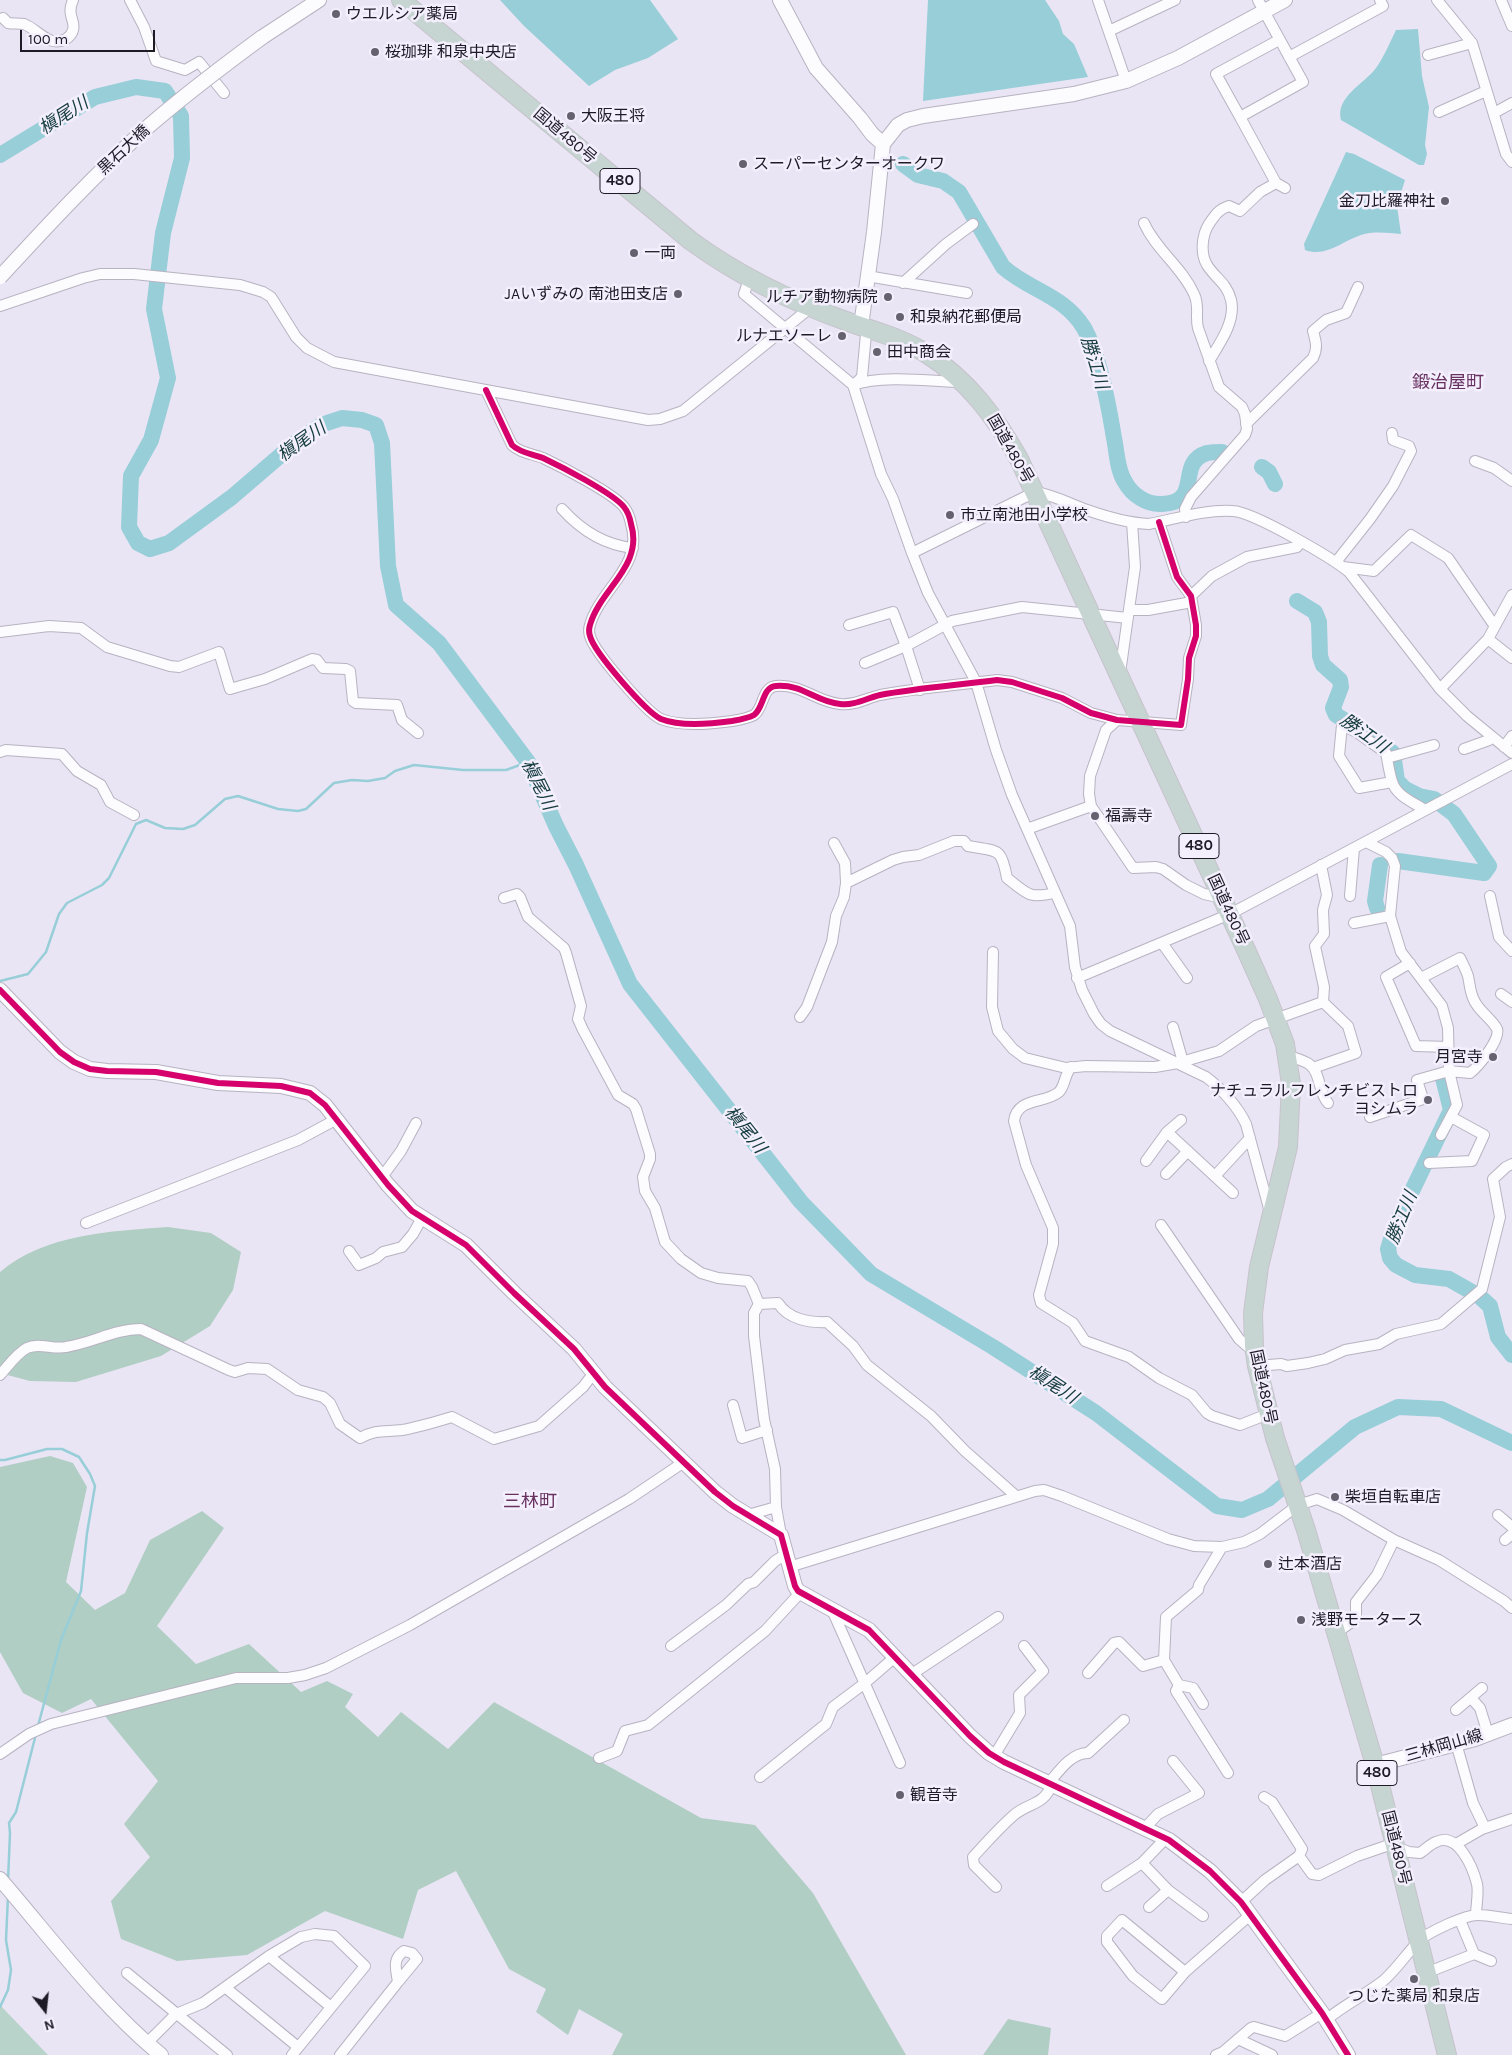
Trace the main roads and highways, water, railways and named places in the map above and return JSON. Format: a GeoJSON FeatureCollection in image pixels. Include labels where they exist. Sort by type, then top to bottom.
{"type":"FeatureCollection","features":[{"type":"Feature","properties":{"kind":"highway","name":"国道480号"},"geometry":{"type":"LineString","coordinates":[[401,0],[691,241],[720,262],[748,279],[810,308],[898,340],[927,353],[963,382],[996,420],[1020,459],[1230,914],[1275,1018],[1287,1055],[1291,1109],[1288,1147],[1256,1290],[1253,1313],[1256,1366],[1282,1461],[1296,1500],[1375,1765],[1447,2055]]}},
{"type":"Feature","properties":{"kind":"water"},"geometry":{"type":"Polygon","coordinates":[[[500,0],[650,0],[678,39],[648,58],[615,70],[589,86],[524,26],[500,0]]]}},
{"type":"Feature","properties":{"kind":"water"},"geometry":{"type":"Polygon","coordinates":[[[928,0],[1045,0],[1059,21],[1063,34],[1074,44],[1088,77],[923,101],[928,0]]]}},
{"type":"Feature","properties":{"kind":"water"},"geometry":{"type":"Polygon","coordinates":[[[1418,29],[1422,76],[1429,107],[1425,145],[1427,154],[1424,165],[1419,165],[1341,120],[1340,112],[1346,98],[1376,68],[1396,30],[1418,29]]]}},
{"type":"Feature","properties":{"kind":"water"},"geometry":{"type":"Polygon","coordinates":[[[1346,152],[1354,154],[1405,180],[1397,206],[1401,234],[1366,234],[1320,252],[1305,250],[1304,244],[1346,152]]]}},
{"type":"Feature","properties":{"kind":"waterway","name":"槇尾川"},"geometry":{"type":"LineString","coordinates":[[0,155],[95,97],[136,87],[165,91],[181,116],[182,158],[163,233],[154,309],[168,378],[151,440],[131,476],[129,527],[138,543],[150,549],[169,543],[232,497],[296,442],[321,425],[342,418],[362,420],[376,425],[382,443],[388,566],[396,605],[439,643],[528,762],[630,984],[801,1202],[871,1274],[993,1347],[1096,1413],[1217,1506],[1242,1510],[1268,1499],[1355,1427],[1398,1407],[1441,1409],[1512,1443]]}},
{"type":"Feature","properties":{"kind":"waterway","name":"勝江川"},"geometry":{"type":"LineString","coordinates":[[903,164],[918,175],[943,181],[959,192],[1003,267],[1067,308],[1084,328],[1103,381],[1120,472],[1128,487],[1136,495],[1156,504],[1175,502],[1182,497],[1186,490],[1192,465],[1198,458],[1207,453],[1222,452]]}},
{"type":"Feature","properties":{"kind":"waterway","name":"勝江川"},"geometry":{"type":"LineString","coordinates":[[1262,467],[1269,472],[1275,484]]}},
{"type":"Feature","properties":{"kind":"waterway","name":"勝江川"},"geometry":{"type":"LineString","coordinates":[[1297,601],[1315,612],[1319,622],[1320,656],[1323,665],[1340,680],[1341,687],[1333,708],[1336,715],[1374,738],[1393,753],[1397,781],[1405,789],[1419,796],[1434,799],[1454,814],[1489,866],[1484,873],[1398,861]]}},
{"type":"Feature","properties":{"kind":"waterway"},"geometry":{"type":"LineString","coordinates":[[0,981],[28,974],[46,952],[59,914],[67,903],[102,885],[109,878],[136,824],[146,820],[165,828],[183,829],[195,825],[225,799],[238,796],[278,809],[298,811],[306,809],[334,783],[385,778],[395,771],[414,765],[463,770],[506,770],[528,762]]}},
{"type":"Feature","properties":{"kind":"waterway","name":"勝江川"},"geometry":{"type":"LineString","coordinates":[[1377,908],[1375,901],[1380,865]]}},
{"type":"Feature","properties":{"kind":"waterway","name":"勝江川"},"geometry":{"type":"LineString","coordinates":[[1443,1078],[1451,1110],[1395,1226],[1388,1249],[1390,1258],[1396,1265],[1415,1275],[1449,1279],[1479,1296],[1490,1306],[1498,1337],[1512,1355]]}},
{"type":"Feature","properties":{"kind":"waterway"},"geometry":{"type":"LineString","coordinates":[[0,1460],[47,1449],[62,1449],[79,1457],[95,1486],[87,1533],[81,1591],[61,1640],[38,1726]]}},
{"type":"Feature","properties":{"kind":"waterway"},"geometry":{"type":"LineString","coordinates":[[8,1881],[9,1823],[16,1812],[36,1734]]}},
{"type":"Feature","properties":{"kind":"waterway"},"geometry":{"type":"LineString","coordinates":[[0,2007],[8,1990],[11,1970],[6,1940],[8,1896]]}},
{"type":"Feature","properties":{"kind":"place","name":"ウエルシア薬局"},"geometry":{"type":"Point","coordinates":[336,14]}},
{"type":"Feature","properties":{"kind":"place","name":"桜珈琲 和泉中央店"},"geometry":{"type":"Point","coordinates":[375,52]}},
{"type":"Feature","properties":{"kind":"place","name":"大阪王将"},"geometry":{"type":"Point","coordinates":[571,116]}},
{"type":"Feature","properties":{"kind":"place","name":"スーパーセンターオークワ"},"geometry":{"type":"Point","coordinates":[743,164]}},
{"type":"Feature","properties":{"kind":"place","name":"金刀比羅神社"},"geometry":{"type":"Point","coordinates":[1445,201]}},
{"type":"Feature","properties":{"kind":"place","name":"一両"},"geometry":{"type":"Point","coordinates":[634,253]}},
{"type":"Feature","properties":{"kind":"place","name":"JAいずみの 南池田支店"},"geometry":{"type":"Point","coordinates":[678,294]}},
{"type":"Feature","properties":{"kind":"place","name":"ルチア動物病院"},"geometry":{"type":"Point","coordinates":[888,297]}},
{"type":"Feature","properties":{"kind":"place","name":"和泉納花郵便局"},"geometry":{"type":"Point","coordinates":[900,317]}},
{"type":"Feature","properties":{"kind":"place","name":"ルナエソーレ"},"geometry":{"type":"Point","coordinates":[842,336]}},
{"type":"Feature","properties":{"kind":"place","name":"田中商会"},"geometry":{"type":"Point","coordinates":[877,352]}},
{"type":"Feature","properties":{"kind":"place","name":"市立南池田小学校"},"geometry":{"type":"Point","coordinates":[950,515]}},
{"type":"Feature","properties":{"kind":"place","name":"福壽寺"},"geometry":{"type":"Point","coordinates":[1095,816]}},
{"type":"Feature","properties":{"kind":"place","name":"月宮寺"},"geometry":{"type":"Point","coordinates":[1493,1057]}},
{"type":"Feature","properties":{"kind":"place","name":"ナチュラルフレンチビストロ ヨシムラ"},"geometry":{"type":"Point","coordinates":[1428,1100]}},
{"type":"Feature","properties":{"kind":"place","name":"柴垣自転車店"},"geometry":{"type":"Point","coordinates":[1335,1497]}},
{"type":"Feature","properties":{"kind":"place","name":"辻本酒店"},"geometry":{"type":"Point","coordinates":[1268,1564]}},
{"type":"Feature","properties":{"kind":"place","name":"浅野モータース"},"geometry":{"type":"Point","coordinates":[1301,1620]}},
{"type":"Feature","properties":{"kind":"place","name":"観音寺"},"geometry":{"type":"Point","coordinates":[900,1795]}},
{"type":"Feature","properties":{"kind":"place","name":"つじた薬局 和泉店"},"geometry":{"type":"Point","coordinates":[1414,1979]}},
{"type":"Feature","properties":{"kind":"district","name":"鍛治屋町"},"geometry":{"type":"Point","coordinates":[1448,383]}},
{"type":"Feature","properties":{"kind":"district","name":"三林町"},"geometry":{"type":"Point","coordinates":[530,1502]}}]}
